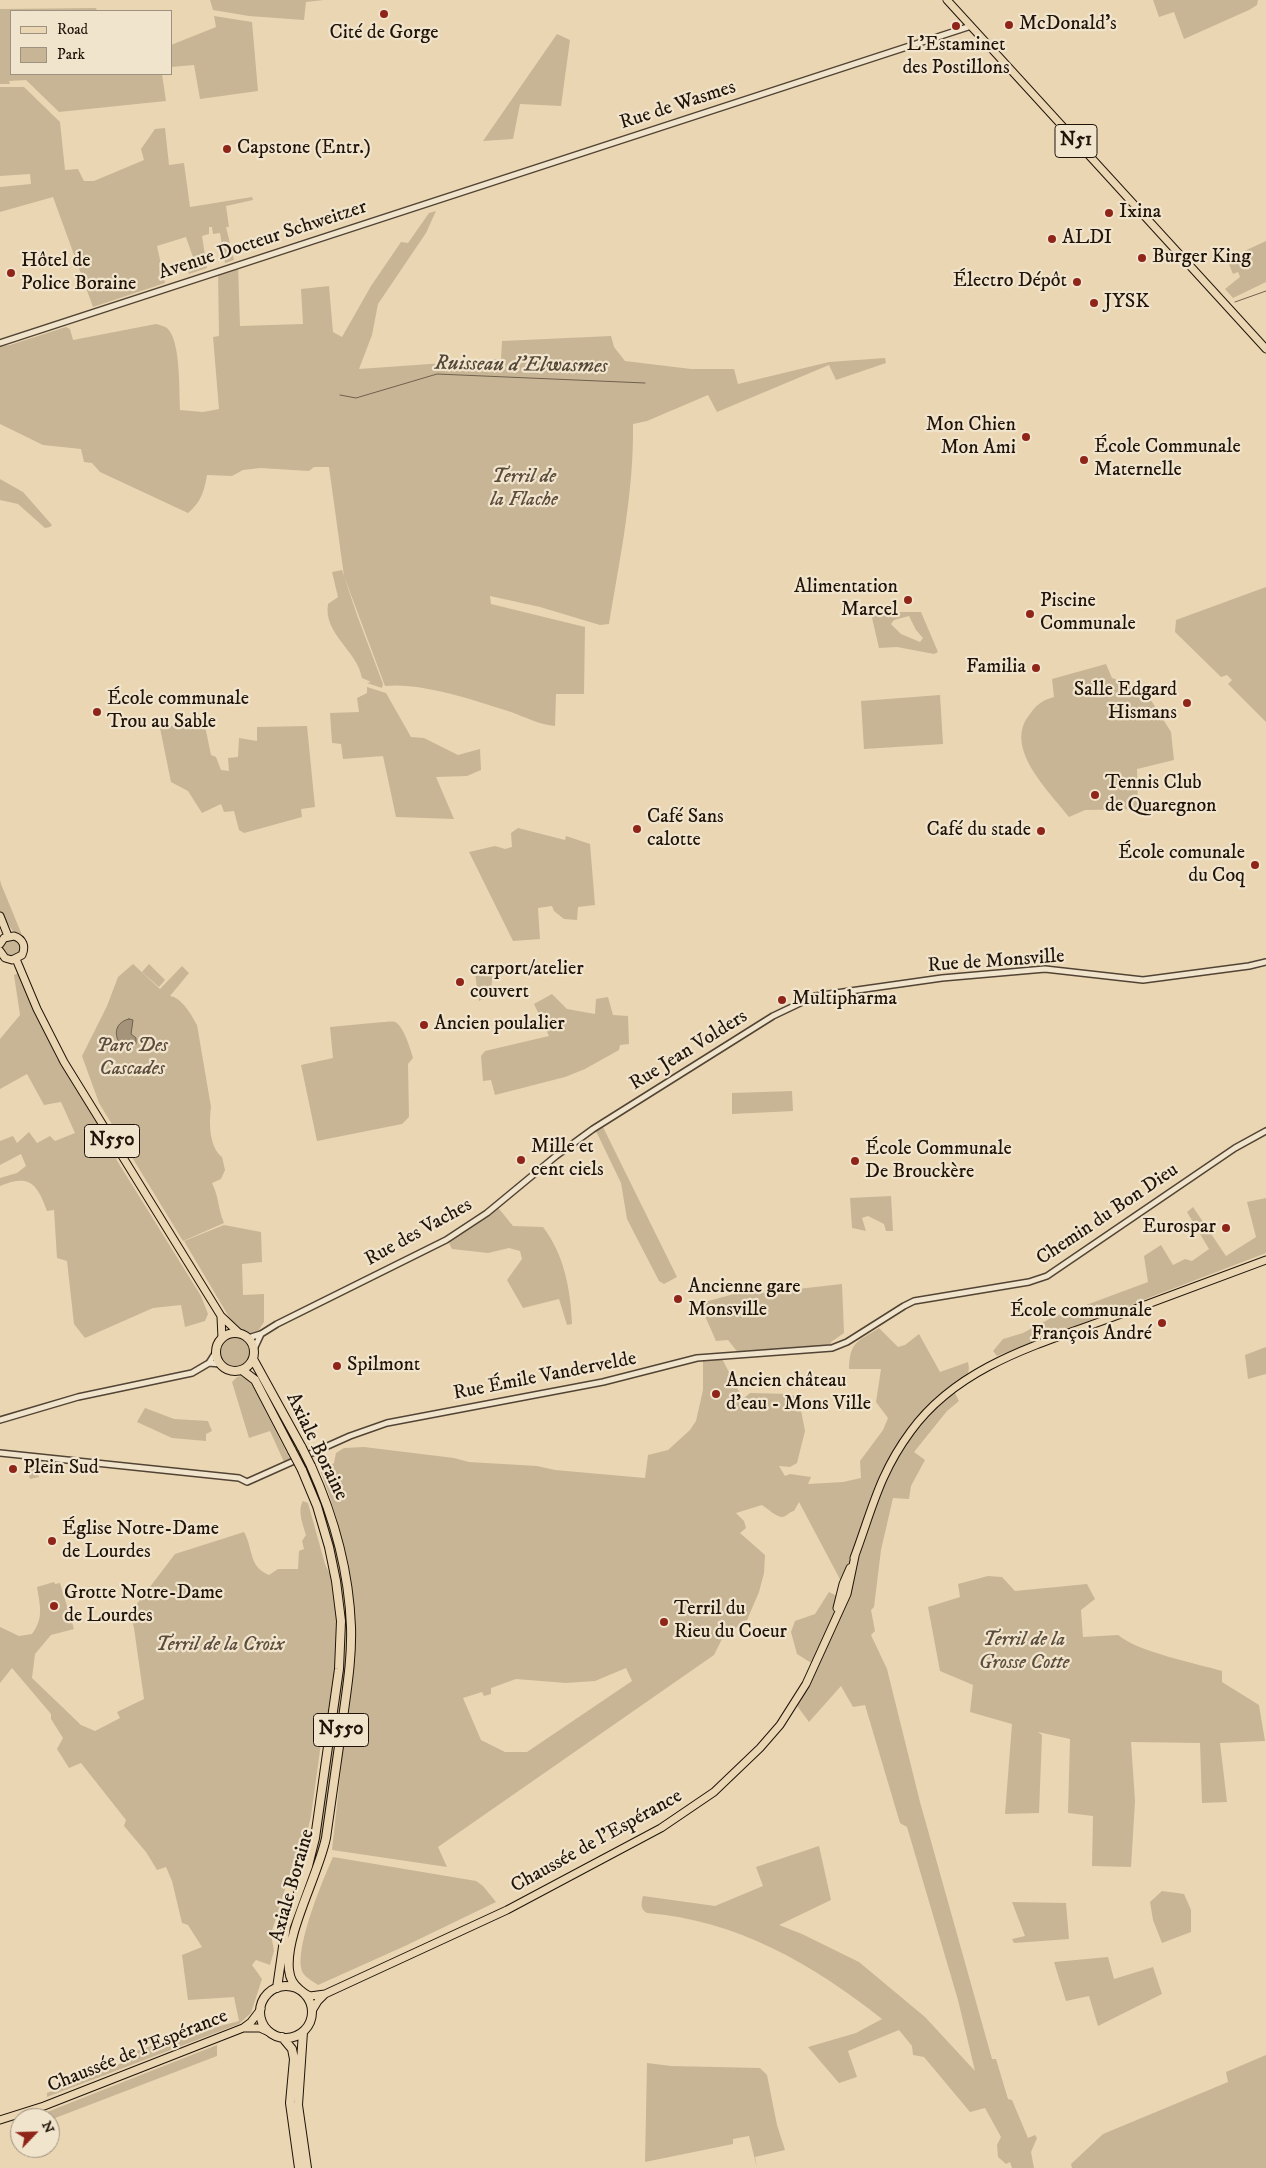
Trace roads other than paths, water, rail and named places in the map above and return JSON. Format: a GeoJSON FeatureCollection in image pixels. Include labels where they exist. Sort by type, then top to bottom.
{"type":"FeatureCollection","features":[{"type":"Feature","properties":{"kind":"highway"},"geometry":{"type":"LineString","coordinates":[[232,1333],[239,1333],[248,1338],[254,1349],[253,1359],[242,1370],[230,1370],[220,1364],[216,1352],[217,1345],[222,1338],[232,1333]]}},
{"type":"Feature","properties":{"kind":"highway","name":"Axiale Boraine"},"geometry":{"type":"LineString","coordinates":[[253,1359],[311,1466],[332,1518],[344,1564],[349,1602],[351,1640],[349,1670],[326,1838],[320,1862],[298,1921],[288,1964],[291,1980],[302,1992]]}},
{"type":"Feature","properties":{"kind":"highway","name":"Axiale Boraine"},"geometry":{"type":"LineString","coordinates":[[242,1370],[255,1380],[302,1470],[317,1506],[333,1566],[340,1608],[340,1656],[315,1838],[308,1866],[286,1926],[277,1988]]}},
{"type":"Feature","properties":{"kind":"highway"},"geometry":{"type":"LineString","coordinates":[[299,2168],[290,2103],[294,2059],[292,2049],[282,2038],[271,2033],[262,2021],[261,2008],[266,1997],[277,1988],[289,1986],[302,1992]]}},
{"type":"Feature","properties":{"kind":"highway","name":"N550"},"geometry":{"type":"LineString","coordinates":[[302,1992],[310,2003],[312,2011]]}},
{"type":"Feature","properties":{"kind":"highway"},"geometry":{"type":"LineString","coordinates":[[282,2038],[292,2037],[303,2032],[310,2023],[312,2011]]}},
{"type":"Feature","properties":{"kind":"highway"},"geometry":{"type":"LineString","coordinates":[[303,2032],[298,2105],[307,2168]]}},
{"type":"Feature","properties":{"kind":"main road","name":"N51"},"geometry":{"type":"LineString","coordinates":[[947,0],[1266,349]]}},
{"type":"Feature","properties":{"kind":"main road"},"geometry":{"type":"LineString","coordinates":[[0,916],[8,936]]}},
{"type":"Feature","properties":{"kind":"main road"},"geometry":{"type":"LineString","coordinates":[[0,944],[8,936]]}},
{"type":"Feature","properties":{"kind":"main road"},"geometry":{"type":"LineString","coordinates":[[0,952],[8,960],[16,959],[22,955],[24,944],[17,937],[8,936]]}},
{"type":"Feature","properties":{"kind":"main road","name":"N550"},"geometry":{"type":"LineString","coordinates":[[16,959],[37,1008],[64,1062],[221,1316],[239,1333]]}},
{"type":"Feature","properties":{"kind":"main road","name":"Chaussée de l'Espérance"},"geometry":{"type":"LineString","coordinates":[[325,1994],[507,1910],[661,1828],[714,1792],[760,1748],[789,1712],[816,1666],[835,1618],[843,1584],[855,1556],[871,1504],[890,1462],[912,1429],[925,1414],[967,1378],[1016,1352],[1266,1260]]}},
{"type":"Feature","properties":{"kind":"main road","name":"N550"},"geometry":{"type":"LineString","coordinates":[[221,1316],[222,1338]]}},
{"type":"Feature","properties":{"kind":"main road"},"geometry":{"type":"LineString","coordinates":[[302,1992],[310,1996],[325,1994]]}},
{"type":"Feature","properties":{"kind":"main road"},"geometry":{"type":"LineString","coordinates":[[312,2011],[325,1994]]}},
{"type":"Feature","properties":{"kind":"main road"},"geometry":{"type":"LineString","coordinates":[[243,2028],[253,2020],[261,2008]]}},
{"type":"Feature","properties":{"kind":"main road"},"geometry":{"type":"LineString","coordinates":[[243,2028],[260,2028],[271,2033]]}},
{"type":"Feature","properties":{"kind":"main road","name":"Chaussée de l'Espérance"},"geometry":{"type":"LineString","coordinates":[[0,2120],[44,2106],[243,2028]]}},
{"type":"Feature","properties":{"kind":"street","name":"Rue de Wasmes"},"geometry":{"type":"LineString","coordinates":[[393,215],[971,26]]}},
{"type":"Feature","properties":{"kind":"street","name":"Avenue Docteur Schweitzer"},"geometry":{"type":"LineString","coordinates":[[0,343],[393,215]]}},
{"type":"Feature","properties":{"kind":"street","name":"Rue de Monsville"},"geometry":{"type":"LineString","coordinates":[[790,1007],[815,996],[948,978],[1045,969],[1143,980],[1266,962]]}},
{"type":"Feature","properties":{"kind":"street","name":"Rue Jean Volders"},"geometry":{"type":"LineString","coordinates":[[605,1122],[790,1007]]}},
{"type":"Feature","properties":{"kind":"street","name":"Rue des Vaches"},"geometry":{"type":"LineString","coordinates":[[248,1338],[261,1334],[277,1324],[446,1240],[487,1213],[556,1156],[605,1122]]}},
{"type":"Feature","properties":{"kind":"street","name":"Chemin du Bon Dieu"},"geometry":{"type":"LineString","coordinates":[[847,1342],[914,1301],[1030,1282],[1046,1276],[1235,1148],[1266,1132]]}},
{"type":"Feature","properties":{"kind":"street"},"geometry":{"type":"LineString","coordinates":[[254,1349],[261,1334]]}},
{"type":"Feature","properties":{"kind":"street","name":"Rue Émile Vandervelde"},"geometry":{"type":"LineString","coordinates":[[0,1452],[240,1478],[247,1482],[350,1436],[387,1423],[603,1382],[696,1358],[832,1348],[847,1342]]}},
{"type":"Feature","properties":{"kind":"street"},"geometry":{"type":"LineString","coordinates":[[0,1420],[78,1397],[192,1373],[210,1363],[216,1352]]}},
{"type":"Feature","properties":{"kind":"street"},"geometry":{"type":"LineString","coordinates":[[210,1363],[220,1364]]}},
{"type":"Feature","properties":{"kind":"waterway","name":"Ruisseau d'Elwasmes"},"geometry":{"type":"LineString","coordinates":[[1235,302],[1266,291]]}},
{"type":"Feature","properties":{"kind":"waterway","name":"Ruisseau d'Elwasmes"},"geometry":{"type":"LineString","coordinates":[[340,395],[356,398],[437,374],[645,383]]}},
{"type":"Feature","properties":{"kind":"place","name":"Cité de Gorge"},"geometry":{"type":"Point","coordinates":[384,14]}},
{"type":"Feature","properties":{"kind":"place","name":"McDonald's"},"geometry":{"type":"Point","coordinates":[1009,25]}},
{"type":"Feature","properties":{"kind":"place","name":"L'Estaminet des Postillons"},"geometry":{"type":"Point","coordinates":[956,26]}},
{"type":"Feature","properties":{"kind":"place","name":"Capstone (Entr.)"},"geometry":{"type":"Point","coordinates":[227,149]}},
{"type":"Feature","properties":{"kind":"place","name":"Ixina"},"geometry":{"type":"Point","coordinates":[1109,213]}},
{"type":"Feature","properties":{"kind":"place","name":"ALDI"},"geometry":{"type":"Point","coordinates":[1052,239]}},
{"type":"Feature","properties":{"kind":"place","name":"Burger King"},"geometry":{"type":"Point","coordinates":[1142,258]}},
{"type":"Feature","properties":{"kind":"place","name":"Hôtel de Police Boraine"},"geometry":{"type":"Point","coordinates":[11,273]}},
{"type":"Feature","properties":{"kind":"place","name":"Électro Dépôt"},"geometry":{"type":"Point","coordinates":[1077,282]}},
{"type":"Feature","properties":{"kind":"place","name":"JYSK"},"geometry":{"type":"Point","coordinates":[1094,303]}},
{"type":"Feature","properties":{"kind":"place","name":"Mon Chien Mon Ami"},"geometry":{"type":"Point","coordinates":[1026,437]}},
{"type":"Feature","properties":{"kind":"place","name":"École Communale Maternelle"},"geometry":{"type":"Point","coordinates":[1084,460]}},
{"type":"Feature","properties":{"kind":"place","name":"Alimentation Marcel"},"geometry":{"type":"Point","coordinates":[908,600]}},
{"type":"Feature","properties":{"kind":"place","name":"Piscine Communale"},"geometry":{"type":"Point","coordinates":[1030,614]}},
{"type":"Feature","properties":{"kind":"place","name":"Familia"},"geometry":{"type":"Point","coordinates":[1036,668]}},
{"type":"Feature","properties":{"kind":"place","name":"Salle Edgard Hismans"},"geometry":{"type":"Point","coordinates":[1187,703]}},
{"type":"Feature","properties":{"kind":"place","name":"École communale Trou au Sable"},"geometry":{"type":"Point","coordinates":[97,712]}},
{"type":"Feature","properties":{"kind":"place","name":"Tennis Club de Quaregnon"},"geometry":{"type":"Point","coordinates":[1095,795]}},
{"type":"Feature","properties":{"kind":"place","name":"Café Sans calotte"},"geometry":{"type":"Point","coordinates":[637,829]}},
{"type":"Feature","properties":{"kind":"place","name":"Café du stade"},"geometry":{"type":"Point","coordinates":[1041,831]}},
{"type":"Feature","properties":{"kind":"place","name":"École comunale du Coq"},"geometry":{"type":"Point","coordinates":[1255,865]}},
{"type":"Feature","properties":{"kind":"place","name":"carport/atelier couvert"},"geometry":{"type":"Point","coordinates":[460,982]}},
{"type":"Feature","properties":{"kind":"place","name":"Multipharma"},"geometry":{"type":"Point","coordinates":[782,1000]}},
{"type":"Feature","properties":{"kind":"place","name":"Ancien poulalier"},"geometry":{"type":"Point","coordinates":[424,1025]}},
{"type":"Feature","properties":{"kind":"place","name":"Mille et cent ciels"},"geometry":{"type":"Point","coordinates":[521,1160]}},
{"type":"Feature","properties":{"kind":"place","name":"École Communale De Brouckère"},"geometry":{"type":"Point","coordinates":[855,1161]}},
{"type":"Feature","properties":{"kind":"place","name":"Eurospar"},"geometry":{"type":"Point","coordinates":[1226,1228]}},
{"type":"Feature","properties":{"kind":"place","name":"Ancienne gare Monsville"},"geometry":{"type":"Point","coordinates":[678,1299]}},
{"type":"Feature","properties":{"kind":"place","name":"École communale François André"},"geometry":{"type":"Point","coordinates":[1162,1323]}},
{"type":"Feature","properties":{"kind":"place","name":"Spilmont"},"geometry":{"type":"Point","coordinates":[337,1366]}},
{"type":"Feature","properties":{"kind":"place","name":"Ancien château d'eau - Mons Ville"},"geometry":{"type":"Point","coordinates":[716,1394]}},
{"type":"Feature","properties":{"kind":"place","name":"Plein Sud"},"geometry":{"type":"Point","coordinates":[13,1469]}},
{"type":"Feature","properties":{"kind":"place","name":"Église Notre-Dame de Lourdes"},"geometry":{"type":"Point","coordinates":[52,1541]}},
{"type":"Feature","properties":{"kind":"place","name":"Grotte Notre-Dame de Lourdes"},"geometry":{"type":"Point","coordinates":[54,1606]}},
{"type":"Feature","properties":{"kind":"place","name":"Terril du Rieu du Coeur"},"geometry":{"type":"Point","coordinates":[664,1622]}},
{"type":"Feature","properties":{"kind":"park label","name":"Terril de la Flache"},"geometry":{"type":"Point","coordinates":[524,490]}},
{"type":"Feature","properties":{"kind":"park label","name":"Parc Des Cascades"},"geometry":{"type":"Point","coordinates":[132,1058]}},
{"type":"Feature","properties":{"kind":"park label","name":"Terril de la Croix"},"geometry":{"type":"Point","coordinates":[220,1646]}},
{"type":"Feature","properties":{"kind":"park label","name":"Terril de la Grosse Cotte"},"geometry":{"type":"Point","coordinates":[1024,1652]}}]}
